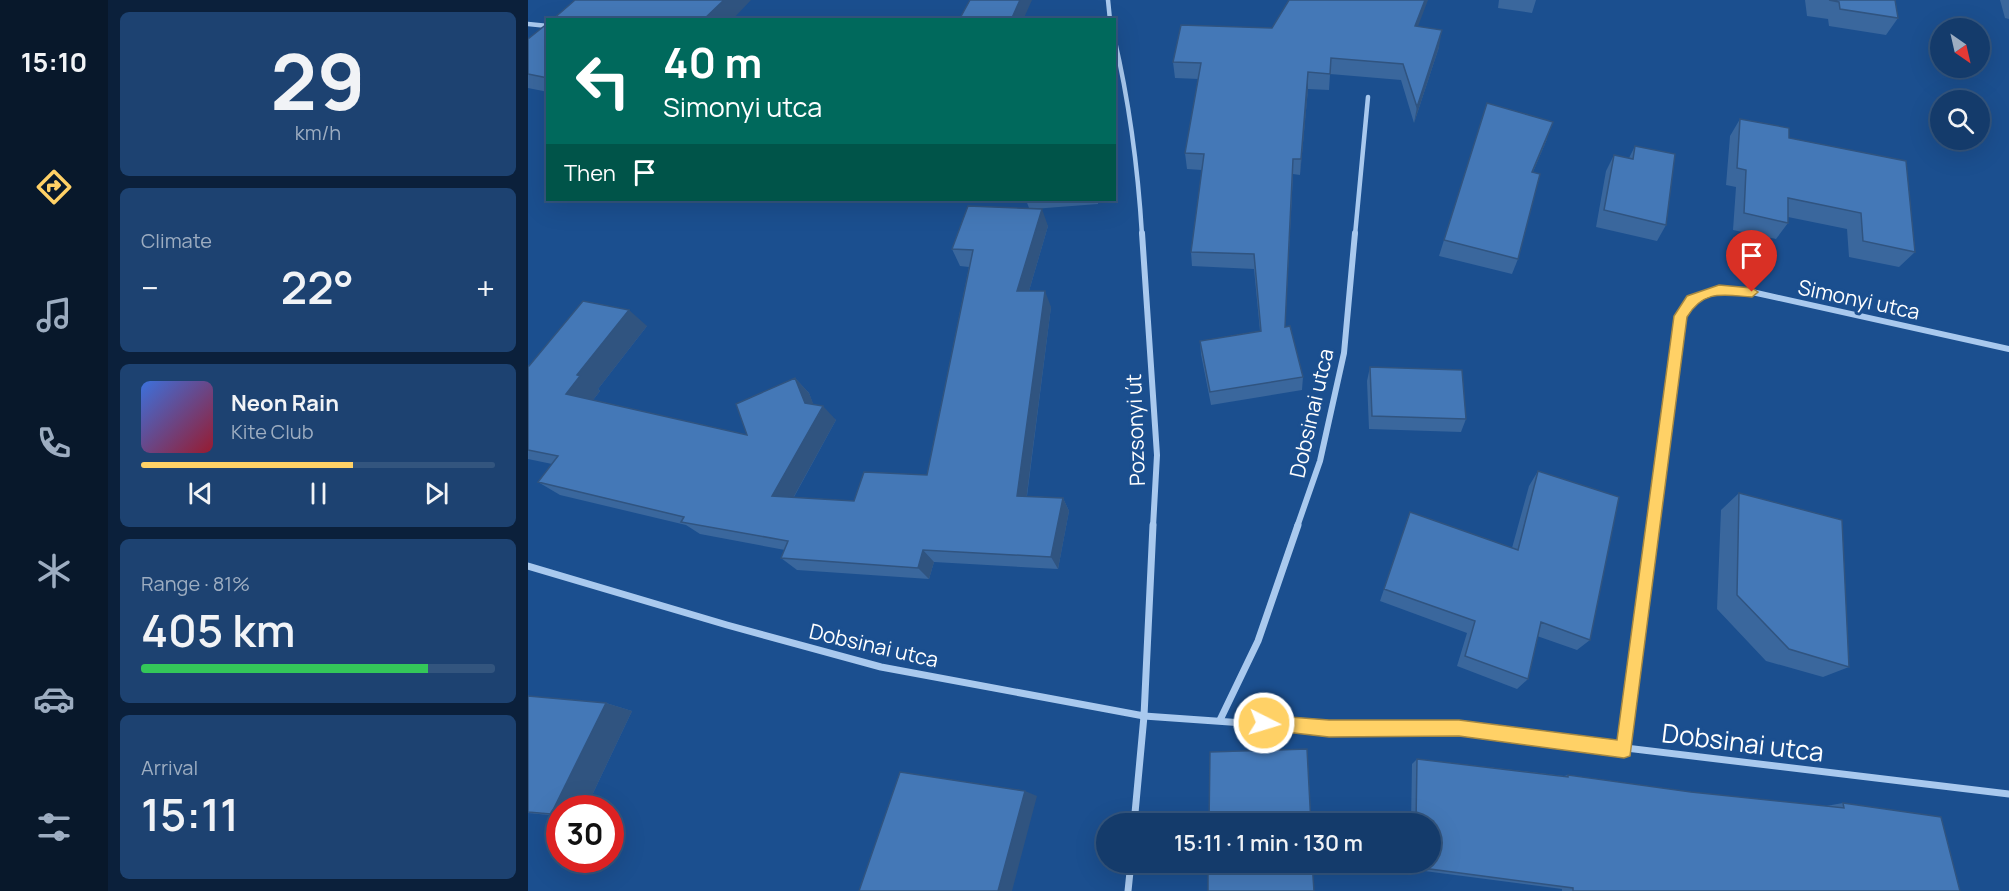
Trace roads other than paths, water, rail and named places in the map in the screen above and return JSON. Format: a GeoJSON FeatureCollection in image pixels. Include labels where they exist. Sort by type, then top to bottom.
{"type":"FeatureCollection","features":[{"type":"Feature","properties":{"kind":"street"},"geometry":{"type":"LineString","coordinates":[[1108,0],[1110,18]]}},
{"type":"Feature","properties":{"kind":"street"},"geometry":{"type":"LineString","coordinates":[[528,24],[546,26]]}},
{"type":"Feature","properties":{"kind":"street","name":"Pozsonyi út"},"geometry":{"type":"LineString","coordinates":[[1118,66],[1140,199],[1157,455],[1144,716],[1135,813]]}},
{"type":"Feature","properties":{"kind":"street","name":"Dobsinai utca"},"geometry":{"type":"LineString","coordinates":[[1220,720],[1258,641],[1320,460],[1344,353],[1368,97]]}},
{"type":"Feature","properties":{"kind":"street","name":"Simonyi utca"},"geometry":{"type":"LineString","coordinates":[[1624,750],[1681,316],[1691,299],[1719,290],[1752,292],[2009,349]]}},
{"type":"Feature","properties":{"kind":"street","name":"Dobsinai utca"},"geometry":{"type":"LineString","coordinates":[[528,566],[727,625],[881,667],[1144,716],[1329,729],[1459,728],[1624,750],[2009,794]]}},
{"type":"Feature","properties":{"kind":"street"},"geometry":{"type":"LineString","coordinates":[[1128,891],[1130,873]]}}]}
